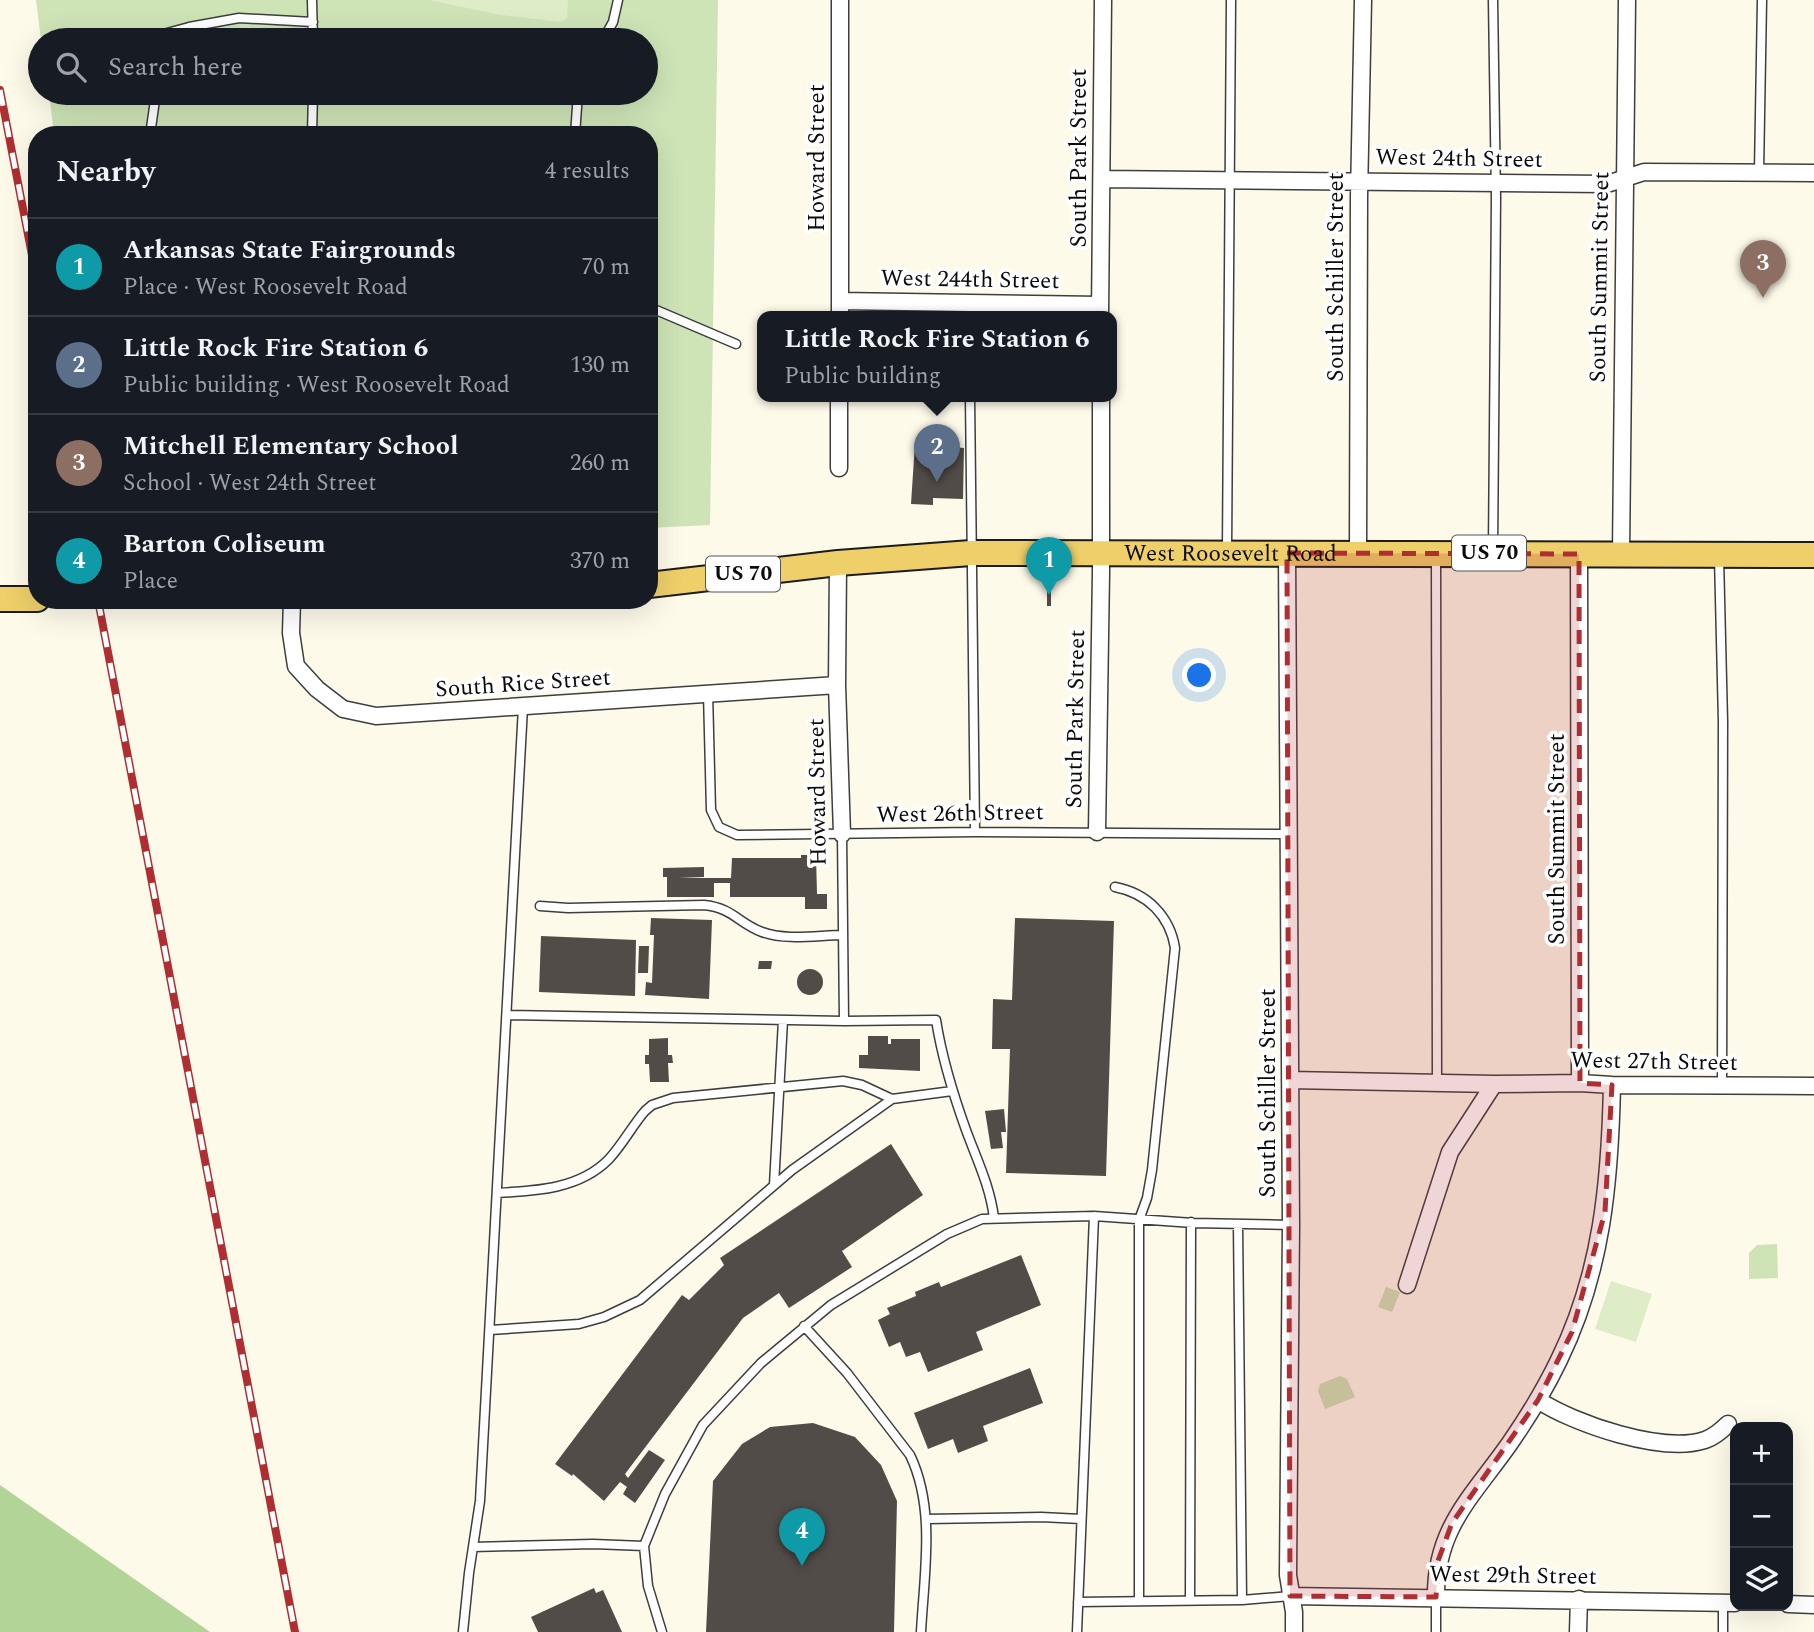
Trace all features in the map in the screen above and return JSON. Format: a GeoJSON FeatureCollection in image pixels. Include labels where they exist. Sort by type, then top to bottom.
{"type":"FeatureCollection","features":[{"type":"Feature","properties":{"kind":"main road","name":"West Roosevelt Road"},"geometry":{"type":"LineString","coordinates":[[658,580],[971,554],[1101,552],[1814,555]]}},
{"type":"Feature","properties":{"kind":"main road"},"geometry":{"type":"LineString","coordinates":[[0,599],[28,599]]}},
{"type":"Feature","properties":{"kind":"street","name":"Howard Street"},"geometry":{"type":"LineString","coordinates":[[840,0],[840,308]]}},
{"type":"Feature","properties":{"kind":"street","name":"South Park Street"},"geometry":{"type":"LineString","coordinates":[[1100,310],[1102,0]]}},
{"type":"Feature","properties":{"kind":"street","name":"South Schiller Street"},"geometry":{"type":"LineString","coordinates":[[1358,554],[1359,181],[1363,0]]}},
{"type":"Feature","properties":{"kind":"street","name":"South Summit Street"},"geometry":{"type":"LineString","coordinates":[[1620,554],[1627,0]]}},
{"type":"Feature","properties":{"kind":"street","name":"West 24th Street"},"geometry":{"type":"LineString","coordinates":[[1102,179],[1607,184],[1644,172],[1814,173]]}},
{"type":"Feature","properties":{"kind":"street","name":"West 244th Street"},"geometry":{"type":"LineString","coordinates":[[840,308],[1100,310]]}},
{"type":"Feature","properties":{"kind":"street"},"geometry":{"type":"LineString","coordinates":[[839,402],[839,468]]}},
{"type":"Feature","properties":{"kind":"street","name":"South Park Street"},"geometry":{"type":"LineString","coordinates":[[1097,832],[1101,402]]}},
{"type":"Feature","properties":{"kind":"street","name":"South Schiller Street"},"geometry":{"type":"LineString","coordinates":[[1287,553],[1290,1595],[1294,1612],[1294,1632]]}},
{"type":"Feature","properties":{"kind":"street","name":"South Summit Street"},"geometry":{"type":"LineString","coordinates":[[1578,554],[1580,1083]]}},
{"type":"Feature","properties":{"kind":"street","name":"Howard Street"},"geometry":{"type":"LineString","coordinates":[[838,563],[842,834]]}},
{"type":"Feature","properties":{"kind":"street","name":"South Rice Street"},"geometry":{"type":"LineString","coordinates":[[292,609],[291,633],[296,666],[317,689],[342,709],[376,716],[838,685]]}},
{"type":"Feature","properties":{"kind":"street","name":"West 27th Street"},"geometry":{"type":"LineString","coordinates":[[1290,1080],[1814,1086]]}},
{"type":"Feature","properties":{"kind":"street"},"geometry":{"type":"LineString","coordinates":[[1407,1285],[1450,1152],[1494,1084]]}},
{"type":"Feature","properties":{"kind":"street"},"geometry":{"type":"LineString","coordinates":[[1436,1597],[1438,1561],[1452,1523],[1538,1400],[1572,1332],[1596,1255],[1609,1178],[1612,1085]]}},
{"type":"Feature","properties":{"kind":"street"},"geometry":{"type":"LineString","coordinates":[[1538,1400],[1606,1431],[1669,1443],[1706,1440],[1728,1424]]}},
{"type":"Feature","properties":{"kind":"street","name":"West 29th Street"},"geometry":{"type":"LineString","coordinates":[[1290,1595],[1729,1603]]}},
{"type":"Feature","properties":{"kind":"street"},"geometry":{"type":"LineString","coordinates":[[1578,1632],[1579,1599]]}},
{"type":"Feature","properties":{"kind":"street"},"geometry":{"type":"LineString","coordinates":[[1793,1604],[1814,1605]]}},
{"type":"Feature","properties":{"kind":"lane"},"geometry":{"type":"LineString","coordinates":[[313,0],[313,28]]}},
{"type":"Feature","properties":{"kind":"lane"},"geometry":{"type":"LineString","coordinates":[[610,28],[618,0]]}},
{"type":"Feature","properties":{"kind":"lane"},"geometry":{"type":"LineString","coordinates":[[1227,553],[1231,0]]}},
{"type":"Feature","properties":{"kind":"lane"},"geometry":{"type":"LineString","coordinates":[[1493,0],[1496,183],[1493,554]]}},
{"type":"Feature","properties":{"kind":"lane"},"geometry":{"type":"LineString","coordinates":[[1759,173],[1762,0]]}},
{"type":"Feature","properties":{"kind":"lane"},"geometry":{"type":"LineString","coordinates":[[185,28],[239,18],[313,22]]}},
{"type":"Feature","properties":{"kind":"lane"},"geometry":{"type":"LineString","coordinates":[[151,126],[154,105]]}},
{"type":"Feature","properties":{"kind":"lane"},"geometry":{"type":"LineString","coordinates":[[313,105],[313,126]]}},
{"type":"Feature","properties":{"kind":"lane"},"geometry":{"type":"LineString","coordinates":[[576,126],[577,105]]}},
{"type":"Feature","properties":{"kind":"lane"},"geometry":{"type":"LineString","coordinates":[[658,311],[736,344]]}},
{"type":"Feature","properties":{"kind":"lane"},"geometry":{"type":"LineString","coordinates":[[970,402],[975,832]]}},
{"type":"Feature","properties":{"kind":"lane"},"geometry":{"type":"LineString","coordinates":[[1436,554],[1437,1083]]}},
{"type":"Feature","properties":{"kind":"lane"},"geometry":{"type":"LineString","coordinates":[[1719,554],[1723,722],[1723,1085]]}},
{"type":"Feature","properties":{"kind":"lane","name":"West 26th Street"},"geometry":{"type":"LineString","coordinates":[[708,693],[711,810],[719,827],[737,835],[975,832],[1289,834]]}},
{"type":"Feature","properties":{"kind":"lane"},"geometry":{"type":"LineString","coordinates":[[463,1632],[480,1501],[523,707]]}},
{"type":"Feature","properties":{"kind":"lane","name":"Howard Street"},"geometry":{"type":"LineString","coordinates":[[842,834],[844,1021]]}},
{"type":"Feature","properties":{"kind":"lane"},"geometry":{"type":"LineString","coordinates":[[1115,887],[1134,893],[1157,908],[1170,925],[1175,948],[1152,1170],[1147,1198],[1139,1220],[1139,1601]]}},
{"type":"Feature","properties":{"kind":"lane"},"geometry":{"type":"LineString","coordinates":[[540,906],[719,906],[766,934],[843,934]]}},
{"type":"Feature","properties":{"kind":"lane"},"geometry":{"type":"LineString","coordinates":[[507,1015],[936,1020],[952,1091],[988,1186],[994,1218]]}},
{"type":"Feature","properties":{"kind":"lane"},"geometry":{"type":"LineString","coordinates":[[774,1185],[783,1020]]}},
{"type":"Feature","properties":{"kind":"lane"},"geometry":{"type":"LineString","coordinates":[[497,1193],[548,1189],[588,1175],[610,1158],[645,1111],[660,1101],[698,1094],[843,1081],[892,1099]]}},
{"type":"Feature","properties":{"kind":"lane"},"geometry":{"type":"LineString","coordinates":[[490,1330],[579,1324],[604,1317],[640,1300],[774,1185],[892,1099],[952,1091]]}},
{"type":"Feature","properties":{"kind":"lane"},"geometry":{"type":"LineString","coordinates":[[1077,1632],[1094,1216]]}},
{"type":"Feature","properties":{"kind":"lane"},"geometry":{"type":"LineString","coordinates":[[662,1632],[648,1586],[644,1546],[665,1494],[703,1424],[761,1363],[831,1305],[947,1234],[972,1223],[994,1218],[1094,1216],[1291,1225]]}},
{"type":"Feature","properties":{"kind":"lane"},"geometry":{"type":"LineString","coordinates":[[1190,1600],[1191,1222]]}},
{"type":"Feature","properties":{"kind":"lane"},"geometry":{"type":"LineString","coordinates":[[1238,1224],[1242,1600]]}},
{"type":"Feature","properties":{"kind":"lane"},"geometry":{"type":"LineString","coordinates":[[804,1326],[847,1373],[910,1455],[920,1482],[926,1519],[921,1632]]}},
{"type":"Feature","properties":{"kind":"lane"},"geometry":{"type":"LineString","coordinates":[[926,1519],[1081,1519]]}},
{"type":"Feature","properties":{"kind":"lane"},"geometry":{"type":"LineString","coordinates":[[473,1547],[593,1544],[644,1546]]}},
{"type":"Feature","properties":{"kind":"lane"},"geometry":{"type":"LineString","coordinates":[[1078,1602],[1242,1600],[1290,1595]]}},
{"type":"Feature","properties":{"kind":"lane"},"geometry":{"type":"LineString","coordinates":[[1436,1597],[1436,1632]]}},
{"type":"Feature","properties":{"kind":"lane"},"geometry":{"type":"LineString","coordinates":[[1723,1632],[1729,1603]]}},
{"type":"Feature","properties":{"kind":"highlighted area"},"geometry":{"type":"Polygon","coordinates":[[[1287,553],[1579,554],[1580,1083],[1612,1085],[1605,1212],[1572,1332],[1538,1400],[1452,1523],[1438,1561],[1436,1597],[1290,1596],[1287,553]]]}},
{"type":"Feature","properties":{"kind":"green space"},"geometry":{"type":"Polygon","coordinates":[[[36,0],[718,0],[710,525],[658,528],[658,126],[53,126],[50,105],[658,105],[658,28],[40,28],[36,0]]]}},
{"type":"Feature","properties":{"kind":"green space"},"geometry":{"type":"Polygon","coordinates":[[[429,0],[568,0],[567,18],[561,22],[501,15],[429,0]]]}},
{"type":"Feature","properties":{"kind":"green space"},"geometry":{"type":"Polygon","coordinates":[[[1777,1244],[1778,1278],[1749,1279],[1749,1253],[1757,1245],[1777,1244]]]}},
{"type":"Feature","properties":{"kind":"green space"},"geometry":{"type":"Polygon","coordinates":[[[1611,1281],[1652,1294],[1636,1342],[1595,1329],[1611,1281]]]}},
{"type":"Feature","properties":{"kind":"green space"},"geometry":{"type":"Polygon","coordinates":[[[1386,1287],[1400,1292],[1392,1312],[1378,1307],[1386,1287]]]}},
{"type":"Feature","properties":{"kind":"green space"},"geometry":{"type":"Polygon","coordinates":[[[1340,1376],[1347,1379],[1355,1397],[1325,1409],[1318,1391],[1320,1384],[1340,1376]]]}},
{"type":"Feature","properties":{"kind":"green space"},"geometry":{"type":"Polygon","coordinates":[[[0,1485],[210,1632],[0,1632],[0,1485]]]}},
{"type":"Feature","properties":{"kind":"building"},"geometry":{"type":"Polygon","coordinates":[[[928,438],[952,438],[952,447],[964,448],[963,499],[933,498],[933,505],[911,504],[915,443],[928,443],[928,438]]]}},
{"type":"Feature","properties":{"kind":"building"},"geometry":{"type":"Polygon","coordinates":[[[1047,584],[1051,585],[1051,606],[1047,606],[1047,584]]]}},
{"type":"Feature","properties":{"kind":"building"},"geometry":{"type":"Polygon","coordinates":[[[801,855],[816,855],[817,894],[827,894],[827,909],[805,909],[805,897],[730,897],[730,883],[714,883],[714,897],[667,897],[667,877],[663,877],[663,868],[704,867],[704,877],[678,878],[731,878],[732,858],[801,858],[801,855]]]}},
{"type":"Feature","properties":{"kind":"building"},"geometry":{"type":"Polygon","coordinates":[[[651,918],[712,920],[709,999],[645,995],[646,982],[652,983],[654,935],[650,935],[651,918]]]}},
{"type":"Feature","properties":{"kind":"building"},"geometry":{"type":"Polygon","coordinates":[[[1015,918],[1114,921],[1106,1176],[1006,1173],[1010,1049],[992,1049],[993,999],[1012,1000],[1015,918]]]}},
{"type":"Feature","properties":{"kind":"building"},"geometry":{"type":"Polygon","coordinates":[[[541,936],[636,940],[635,996],[539,992],[541,936]]]}},
{"type":"Feature","properties":{"kind":"building"},"geometry":{"type":"Polygon","coordinates":[[[639,946],[649,946],[648,973],[638,973],[639,946]]]}},
{"type":"Feature","properties":{"kind":"building"},"geometry":{"type":"Polygon","coordinates":[[[759,961],[772,961],[771,969],[758,969],[759,961]]]}},
{"type":"Feature","properties":{"kind":"building"},"geometry":{"type":"Polygon","coordinates":[[[810,969],[819,973],[823,982],[819,991],[810,995],[801,991],[797,982],[801,973],[810,969]]]}},
{"type":"Feature","properties":{"kind":"building"},"geometry":{"type":"Polygon","coordinates":[[[868,1036],[888,1036],[888,1044],[891,1044],[891,1039],[920,1039],[920,1071],[859,1068],[859,1055],[868,1055],[868,1036]]]}},
{"type":"Feature","properties":{"kind":"building"},"geometry":{"type":"Polygon","coordinates":[[[668,1038],[668,1055],[672,1055],[673,1063],[668,1063],[669,1082],[650,1082],[649,1064],[645,1064],[645,1055],[649,1055],[649,1039],[668,1038]]]}},
{"type":"Feature","properties":{"kind":"building"},"geometry":{"type":"Polygon","coordinates":[[[1004,1109],[1006,1132],[1001,1132],[1003,1148],[991,1149],[985,1111],[1004,1109]]]}},
{"type":"Feature","properties":{"kind":"building"},"geometry":{"type":"Polygon","coordinates":[[[891,1144],[923,1195],[842,1251],[852,1267],[789,1308],[779,1293],[743,1318],[625,1474],[628,1478],[649,1450],[665,1460],[635,1503],[623,1494],[627,1487],[620,1482],[604,1501],[573,1474],[572,1476],[555,1464],[682,1295],[689,1300],[724,1265],[720,1258],[891,1144]]]}},
{"type":"Feature","properties":{"kind":"building"},"geometry":{"type":"Polygon","coordinates":[[[1021,1255],[1041,1305],[976,1332],[983,1350],[928,1372],[920,1352],[906,1357],[900,1342],[889,1347],[878,1320],[890,1314],[887,1308],[916,1296],[915,1292],[939,1282],[941,1287],[1021,1255]]]}},
{"type":"Feature","properties":{"kind":"building"},"geometry":{"type":"Polygon","coordinates":[[[1030,1368],[1043,1403],[983,1426],[988,1441],[958,1453],[953,1439],[928,1449],[914,1413],[1030,1368]]]}},
{"type":"Feature","properties":{"kind":"building"},"geometry":{"type":"Polygon","coordinates":[[[813,1423],[855,1437],[881,1465],[897,1501],[894,1632],[706,1632],[713,1481],[742,1444],[770,1427],[813,1423]]]}},
{"type":"Feature","properties":{"kind":"building"},"geometry":{"type":"Polygon","coordinates":[[[594,1588],[596,1593],[603,1590],[622,1632],[538,1632],[531,1617],[594,1588]]]}},
{"type":"Feature","properties":{"kind":"railway"},"geometry":{"type":"LineString","coordinates":[[0,90],[28,235]]}},
{"type":"Feature","properties":{"kind":"railway"},"geometry":{"type":"LineString","coordinates":[[100,609],[295,1632]]}},
{"type":"Feature","properties":{"kind":"place","name":"Mitchell Elementary School"},"geometry":{"type":"Point","coordinates":[1763,298]}},
{"type":"Feature","properties":{"kind":"place","name":"Little Rock Fire Station 6"},"geometry":{"type":"Point","coordinates":[937,482]}},
{"type":"Feature","properties":{"kind":"place","name":"Arkansas State Fairgrounds"},"geometry":{"type":"Point","coordinates":[1049,595]}},
{"type":"Feature","properties":{"kind":"place","name":"Barton Coliseum"},"geometry":{"type":"Point","coordinates":[802,1566]}}]}
